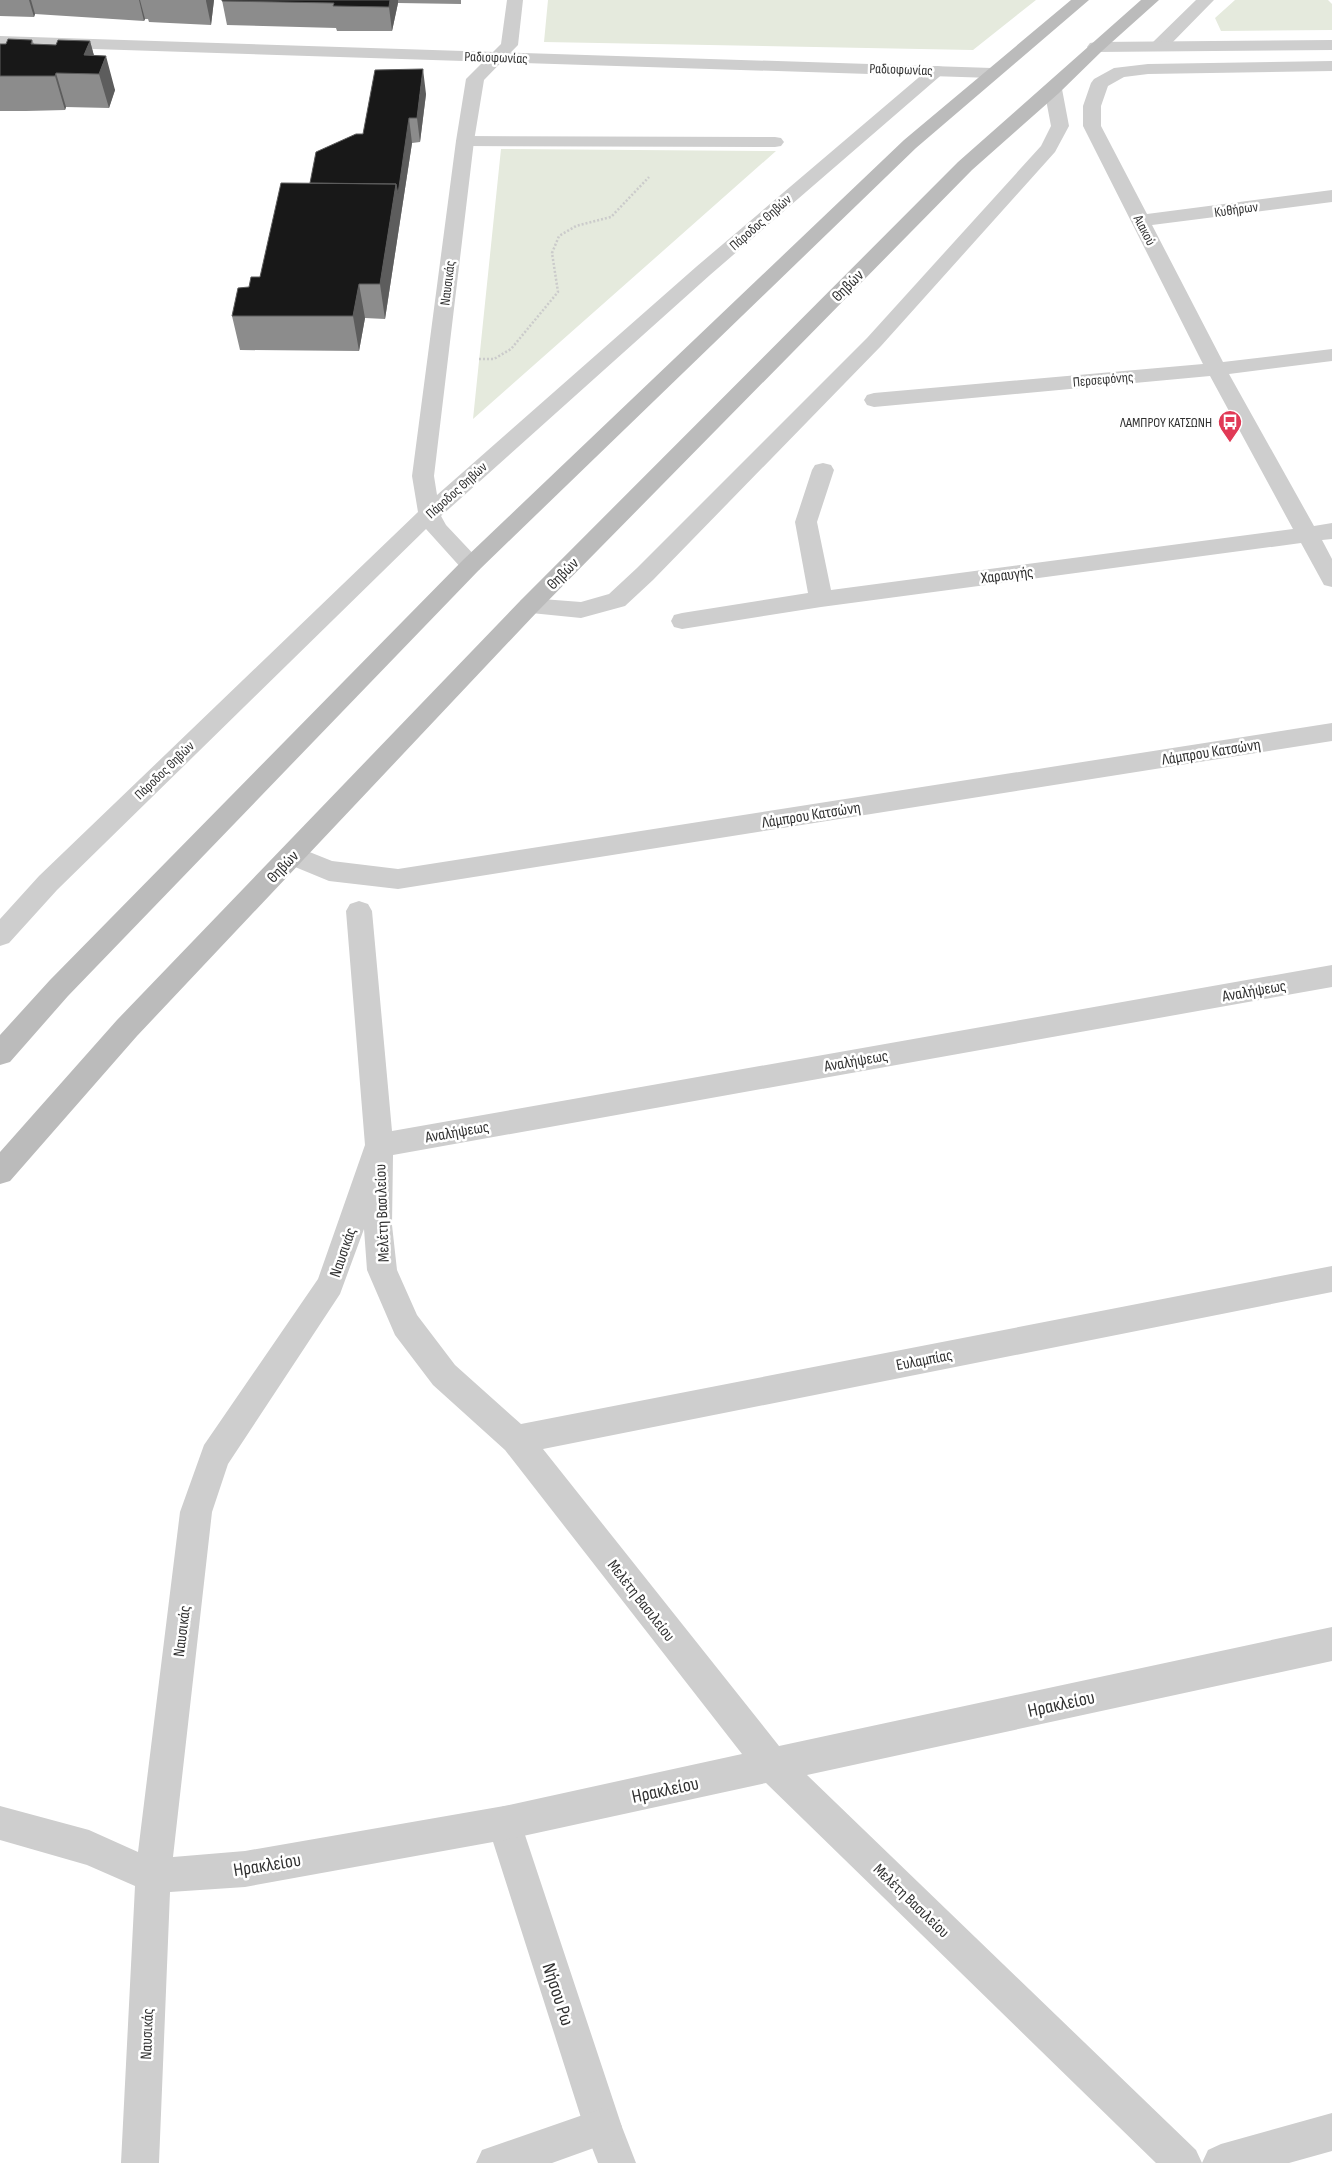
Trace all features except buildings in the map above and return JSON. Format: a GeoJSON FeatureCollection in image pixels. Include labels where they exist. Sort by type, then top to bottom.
{"type":"FeatureCollection","features":[{"type":"Feature","properties":{"kind":"main road"},"geometry":{"type":"LineString","coordinates":[[0,1054],[59,988],[471,565],[910,144],[1081,0]]}},
{"type":"Feature","properties":{"kind":"main road","name":"Θηβών"},"geometry":{"type":"LineString","coordinates":[[0,1172],[127,1028],[528,606],[965,166],[1053,89],[1096,46],[1151,0]]}},
{"type":"Feature","properties":{"kind":"street","name":"Ναυσικάς"},"geometry":{"type":"LineString","coordinates":[[471,565],[437,529],[429,514],[423,476],[465,141],[475,79],[509,45],[515,0]]}},
{"type":"Feature","properties":{"kind":"street"},"geometry":{"type":"LineString","coordinates":[[1159,46],[1206,0]]}},
{"type":"Feature","properties":{"kind":"street","name":"Ραδιοφωνίας"},"geometry":{"type":"LineString","coordinates":[[0,41],[992,73]]}},
{"type":"Feature","properties":{"kind":"street"},"geometry":{"type":"LineString","coordinates":[[1096,46],[1332,46]]}},
{"type":"Feature","properties":{"kind":"street","name":"Αιακού"},"geometry":{"type":"LineString","coordinates":[[1332,66],[1148,69],[1120,72],[1100,83],[1092,106],[1092,126],[1140,221],[1216,369],[1332,579]]}},
{"type":"Feature","properties":{"kind":"street","name":"Πάροδος Θηβών"},"geometry":{"type":"LineString","coordinates":[[0,936],[48,883],[429,514],[703,271],[937,71]]}},
{"type":"Feature","properties":{"kind":"street"},"geometry":{"type":"LineString","coordinates":[[528,606],[581,610],[618,600],[645,574],[874,342],[1049,148],[1060,126],[1053,89]]}},
{"type":"Feature","properties":{"kind":"street"},"geometry":{"type":"LineString","coordinates":[[465,141],[775,142]]}},
{"type":"Feature","properties":{"kind":"street","name":"Κυθήρων"},"geometry":{"type":"LineString","coordinates":[[1140,221],[1332,196]]}},
{"type":"Feature","properties":{"kind":"street","name":"Περσεφόνης"},"geometry":{"type":"LineString","coordinates":[[874,400],[1216,369],[1332,355]]}},
{"type":"Feature","properties":{"kind":"street"},"geometry":{"type":"LineString","coordinates":[[821,598],[806,522],[823,470]]}},
{"type":"Feature","properties":{"kind":"street","name":"Χαραυγής"},"geometry":{"type":"LineString","coordinates":[[682,621],[821,598],[1307,536],[1332,531]]}},
{"type":"Feature","properties":{"kind":"street","name":"Λάμπρου Κατσώνη"},"geometry":{"type":"LineString","coordinates":[[292,856],[329,871],[398,879],[1332,732]]}},
{"type":"Feature","properties":{"kind":"street","name":"Μελέτη Βασιλείου"},"geometry":{"type":"LineString","coordinates":[[359,911],[379,1145],[378,1225],[382,1270],[406,1325],[444,1375],[516,1440],[772,1765],[1184,2163]]}},
{"type":"Feature","properties":{"kind":"street","name":"Αναλήψεως"},"geometry":{"type":"LineString","coordinates":[[379,1145],[1332,976]]}},
{"type":"Feature","properties":{"kind":"street","name":"Ναυσικάς"},"geometry":{"type":"LineString","coordinates":[[140,2163],[153,1876],[196,1512],[215,1456],[330,1285],[379,1145]]}},
{"type":"Feature","properties":{"kind":"street","name":"Ευλαμπίας"},"geometry":{"type":"LineString","coordinates":[[516,1440],[1332,1279]]}},
{"type":"Feature","properties":{"kind":"street","name":"Ηρακλείου"},"geometry":{"type":"LineString","coordinates":[[0,1823],[89,1848],[153,1876],[246,1869],[504,1824],[1332,1644]]}},
{"type":"Feature","properties":{"kind":"street","name":"Νήσου Ρω"},"geometry":{"type":"LineString","coordinates":[[504,1824],[603,2127],[617,2163]]}},
{"type":"Feature","properties":{"kind":"street"},"geometry":{"type":"LineString","coordinates":[[495,2163],[603,2127]]}},
{"type":"Feature","properties":{"kind":"street"},"geometry":{"type":"LineString","coordinates":[[1221,2163],[1332,2132]]}},
{"type":"Feature","properties":{"kind":"path"},"geometry":{"type":"LineString","coordinates":[[471,359],[494,359],[511,349],[558,292],[552,253],[559,236],[576,226],[612,217],[652,173],[646,164],[613,142]]}},
{"type":"Feature","properties":{"kind":"shaded area"},"geometry":{"type":"Polygon","coordinates":[[[548,0],[1036,0],[973,50],[544,42],[548,0]]]}},
{"type":"Feature","properties":{"kind":"shaded area"},"geometry":{"type":"Polygon","coordinates":[[[1235,0],[1328,0],[1332,4],[1332,30],[1221,31],[1215,18],[1235,0]]]}},
{"type":"Feature","properties":{"kind":"shaded area"},"geometry":{"type":"Polygon","coordinates":[[[501,149],[776,151],[473,419],[501,149]]]}},
{"type":"Feature","properties":{"kind":"place","name":"ΛΑΜΠΡΟΥ ΚΑΤΣΩΝΗ"},"geometry":{"type":"Point","coordinates":[1230,443]}}]}
